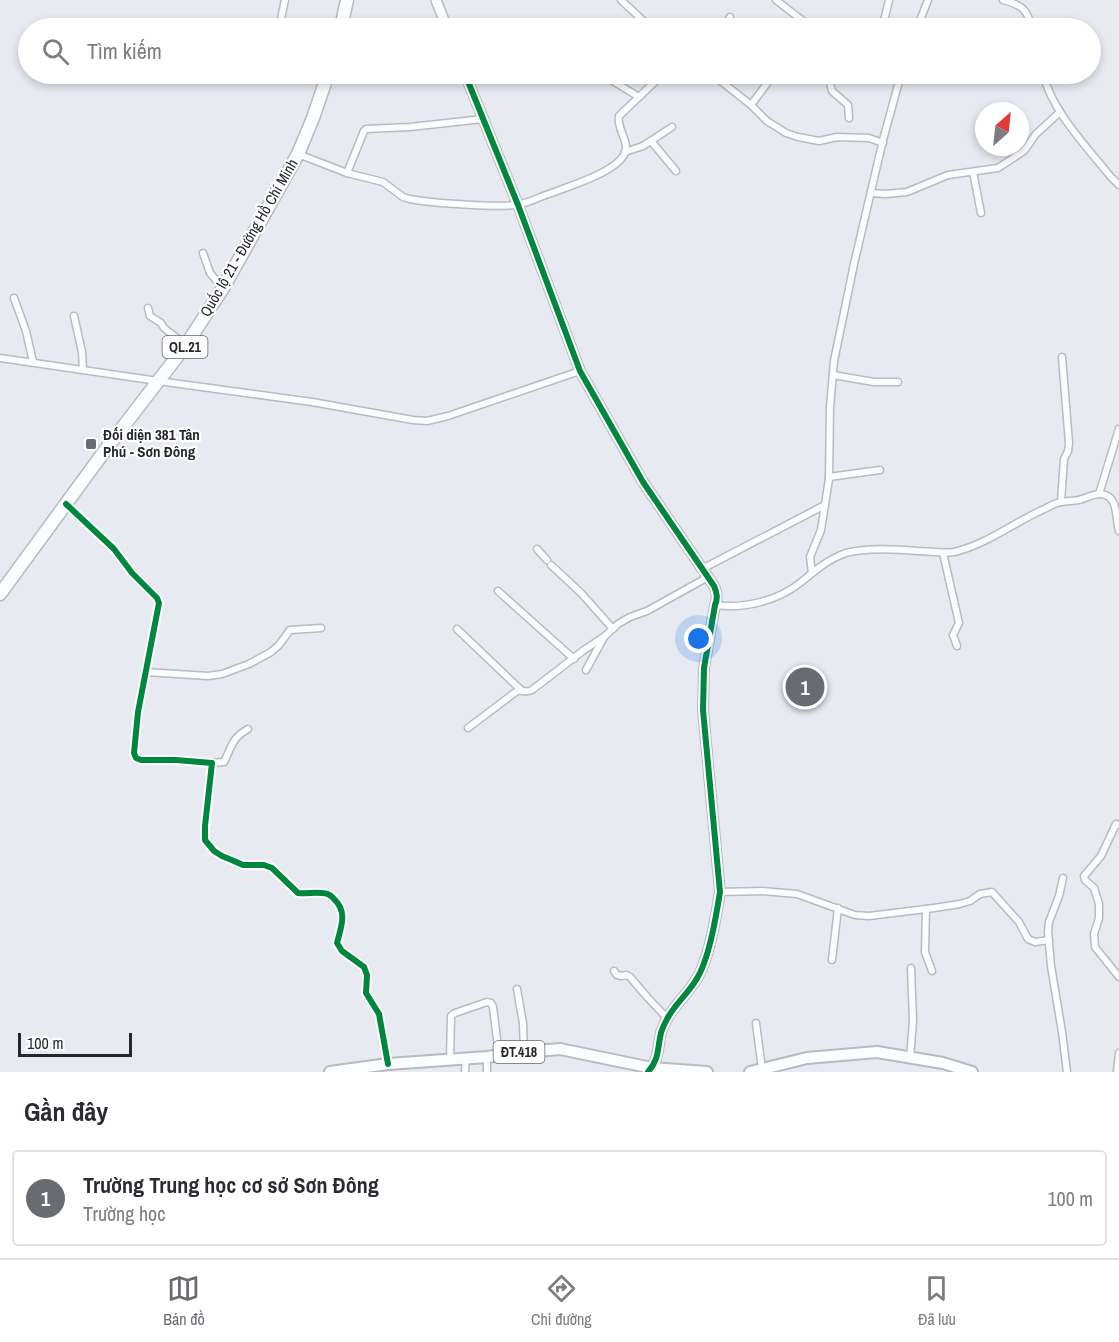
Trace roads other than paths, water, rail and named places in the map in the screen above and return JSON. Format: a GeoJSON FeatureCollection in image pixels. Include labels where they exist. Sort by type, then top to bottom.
{"type":"FeatureCollection","features":[{"type":"Feature","properties":{"kind":"highway"},"geometry":{"type":"LineString","coordinates":[[343,18],[347,0]]}},
{"type":"Feature","properties":{"kind":"highway","name":"Quốc lộ 21 - Đường Hồ Chí Minh"},"geometry":{"type":"LineString","coordinates":[[0,594],[186,345],[223,288],[298,154],[325,84]]}},
{"type":"Feature","properties":{"kind":"main road","name":"ĐT.418"},"geometry":{"type":"LineString","coordinates":[[330,1072],[388,1064],[560,1049],[652,1071],[707,1072]]}},
{"type":"Feature","properties":{"kind":"main road"},"geometry":{"type":"LineString","coordinates":[[750,1072],[807,1058],[877,1052],[943,1063],[972,1072]]}},
{"type":"Feature","properties":{"kind":"street"},"geometry":{"type":"LineString","coordinates":[[281,18],[285,0]]}},
{"type":"Feature","properties":{"kind":"street"},"geometry":{"type":"LineString","coordinates":[[436,0],[443,18]]}},
{"type":"Feature","properties":{"kind":"street"},"geometry":{"type":"LineString","coordinates":[[621,0],[640,18]]}},
{"type":"Feature","properties":{"kind":"street"},"geometry":{"type":"LineString","coordinates":[[776,0],[798,18]]}},
{"type":"Feature","properties":{"kind":"street"},"geometry":{"type":"LineString","coordinates":[[885,18],[889,0]]}},
{"type":"Feature","properties":{"kind":"street"},"geometry":{"type":"LineString","coordinates":[[920,18],[928,0]]}},
{"type":"Feature","properties":{"kind":"street"},"geometry":{"type":"LineString","coordinates":[[1003,0],[1026,10],[1029,18]]}},
{"type":"Feature","properties":{"kind":"street"},"geometry":{"type":"LineString","coordinates":[[469,84],[518,205],[580,371],[643,482],[717,592],[704,668],[703,710],[720,892],[717,914],[704,964],[697,979],[667,1018],[652,1071]]}},
{"type":"Feature","properties":{"kind":"street"},"geometry":{"type":"LineString","coordinates":[[618,84],[639,97]]}},
{"type":"Feature","properties":{"kind":"street"},"geometry":{"type":"LineString","coordinates":[[298,154],[347,173],[383,182],[403,197],[410,199],[484,206],[518,205],[595,177],[622,159],[626,146],[619,116],[653,84]]}},
{"type":"Feature","properties":{"kind":"street"},"geometry":{"type":"LineString","coordinates":[[725,84],[767,121],[786,133],[819,141],[837,137],[869,138],[883,143]]}},
{"type":"Feature","properties":{"kind":"street"},"geometry":{"type":"LineString","coordinates":[[751,105],[767,84]]}},
{"type":"Feature","properties":{"kind":"street"},"geometry":{"type":"LineString","coordinates":[[831,84],[832,91],[848,105],[849,118]]}},
{"type":"Feature","properties":{"kind":"street"},"geometry":{"type":"LineString","coordinates":[[812,573],[810,557],[821,530],[829,477],[832,375],[854,264],[898,84]]}},
{"type":"Feature","properties":{"kind":"street"},"geometry":{"type":"LineString","coordinates":[[1045,84],[1060,112],[1119,185]]}},
{"type":"Feature","properties":{"kind":"street"},"geometry":{"type":"LineString","coordinates":[[871,193],[907,192],[948,175],[998,168],[1024,151],[1036,134],[1060,112]]}},
{"type":"Feature","properties":{"kind":"street"},"geometry":{"type":"LineString","coordinates":[[347,173],[366,129],[410,127],[483,118]]}},
{"type":"Feature","properties":{"kind":"street"},"geometry":{"type":"LineString","coordinates":[[625,152],[643,146],[672,127]]}},
{"type":"Feature","properties":{"kind":"street"},"geometry":{"type":"LineString","coordinates":[[651,141],[676,171]]}},
{"type":"Feature","properties":{"kind":"street"},"geometry":{"type":"LineString","coordinates":[[973,172],[981,213]]}},
{"type":"Feature","properties":{"kind":"street"},"geometry":{"type":"LineString","coordinates":[[203,253],[210,273],[223,288]]}},
{"type":"Feature","properties":{"kind":"street"},"geometry":{"type":"LineString","coordinates":[[14,298],[26,331],[33,362]]}},
{"type":"Feature","properties":{"kind":"street"},"geometry":{"type":"LineString","coordinates":[[148,308],[150,316],[186,345]]}},
{"type":"Feature","properties":{"kind":"street"},"geometry":{"type":"LineString","coordinates":[[74,316],[82,352],[83,370]]}},
{"type":"Feature","properties":{"kind":"street"},"geometry":{"type":"LineString","coordinates":[[1061,502],[1064,459],[1069,443],[1062,357]]}},
{"type":"Feature","properties":{"kind":"street"},"geometry":{"type":"LineString","coordinates":[[0,358],[312,402],[427,421],[580,371]]}},
{"type":"Feature","properties":{"kind":"street"},"geometry":{"type":"LineString","coordinates":[[832,375],[874,382],[898,382]]}},
{"type":"Feature","properties":{"kind":"street"},"geometry":{"type":"LineString","coordinates":[[1099,494],[1117,446],[1119,429]]}},
{"type":"Feature","properties":{"kind":"street"},"geometry":{"type":"LineString","coordinates":[[829,477],[880,470]]}},
{"type":"Feature","properties":{"kind":"street"},"geometry":{"type":"LineString","coordinates":[[715,605],[735,606],[758,603],[790,590],[832,559],[859,550],[918,550],[943,553],[968,548],[1061,502],[1099,494],[1113,501],[1119,531]]}},
{"type":"Feature","properties":{"kind":"street"},"geometry":{"type":"LineString","coordinates":[[66,504],[102,536],[159,603],[136,727],[134,753],[136,758],[223,763],[239,734],[249,729]]}},
{"type":"Feature","properties":{"kind":"street"},"geometry":{"type":"LineString","coordinates":[[702,568],[825,505]]}},
{"type":"Feature","properties":{"kind":"street"},"geometry":{"type":"LineString","coordinates":[[537,549],[613,629]]}},
{"type":"Feature","properties":{"kind":"street"},"geometry":{"type":"LineString","coordinates":[[943,553],[959,622],[953,635],[957,646]]}},
{"type":"Feature","properties":{"kind":"street"},"geometry":{"type":"LineString","coordinates":[[468,728],[517,691],[532,690],[630,617],[646,611],[708,577]]}},
{"type":"Feature","properties":{"kind":"street"},"geometry":{"type":"LineString","coordinates":[[498,591],[574,658]]}},
{"type":"Feature","properties":{"kind":"street"},"geometry":{"type":"LineString","coordinates":[[145,672],[208,676],[222,674],[249,664],[271,652],[290,630],[321,628]]}},
{"type":"Feature","properties":{"kind":"street"},"geometry":{"type":"LineString","coordinates":[[457,629],[521,690]]}},
{"type":"Feature","properties":{"kind":"street"},"geometry":{"type":"LineString","coordinates":[[586,670],[605,636]]}},
{"type":"Feature","properties":{"kind":"street"},"geometry":{"type":"LineString","coordinates":[[212,763],[205,840],[214,851],[222,856],[243,865],[264,865],[272,868],[298,893],[321,892],[329,895],[340,906],[344,917],[337,943],[342,951],[364,967],[367,975],[366,993],[379,1014],[388,1064]]}},
{"type":"Feature","properties":{"kind":"street"},"geometry":{"type":"LineString","coordinates":[[1119,825],[1116,824],[1101,856],[1084,876],[1094,888],[1099,904],[1099,918],[1094,933],[1095,947],[1119,977]]}},
{"type":"Feature","properties":{"kind":"street"},"geometry":{"type":"LineString","coordinates":[[1063,878],[1049,922],[1049,940],[1067,1072]]}},
{"type":"Feature","properties":{"kind":"street"},"geometry":{"type":"LineString","coordinates":[[720,892],[797,894],[855,915],[869,916],[960,904],[980,894],[992,892],[1019,922],[1028,939],[1035,942],[1049,940]]}},
{"type":"Feature","properties":{"kind":"street"},"geometry":{"type":"LineString","coordinates":[[832,960],[838,908]]}},
{"type":"Feature","properties":{"kind":"street"},"geometry":{"type":"LineString","coordinates":[[926,909],[926,952],[932,970]]}},
{"type":"Feature","properties":{"kind":"street"},"geometry":{"type":"LineString","coordinates":[[910,1058],[913,1021],[911,968]]}},
{"type":"Feature","properties":{"kind":"street"},"geometry":{"type":"LineString","coordinates":[[614,971],[617,975],[630,977],[667,1018]]}},
{"type":"Feature","properties":{"kind":"street"},"geometry":{"type":"LineString","coordinates":[[517,989],[523,1023],[524,1052]]}},
{"type":"Feature","properties":{"kind":"street"},"geometry":{"type":"LineString","coordinates":[[450,1059],[451,1016],[487,1002],[493,1007],[499,1055]]}},
{"type":"Feature","properties":{"kind":"street"},"geometry":{"type":"LineString","coordinates":[[756,1023],[762,1069]]}},
{"type":"Feature","properties":{"kind":"street"},"geometry":{"type":"LineString","coordinates":[[1117,1072],[1119,1053]]}},
{"type":"Feature","properties":{"kind":"street"},"geometry":{"type":"LineString","coordinates":[[487,1057],[487,1072]]}},
{"type":"Feature","properties":{"kind":"street"},"geometry":{"type":"LineString","coordinates":[[465,1072],[466,1058]]}},
{"type":"Feature","properties":{"kind":"place","name":"Đối diện 381 Tân Phú - Sơn Đông"},"geometry":{"type":"Point","coordinates":[91,444]}},
{"type":"Feature","properties":{"kind":"place","name":"Trường Trung học cơ sở Sơn Đông"},"geometry":{"type":"Point","coordinates":[805,687]}}]}
